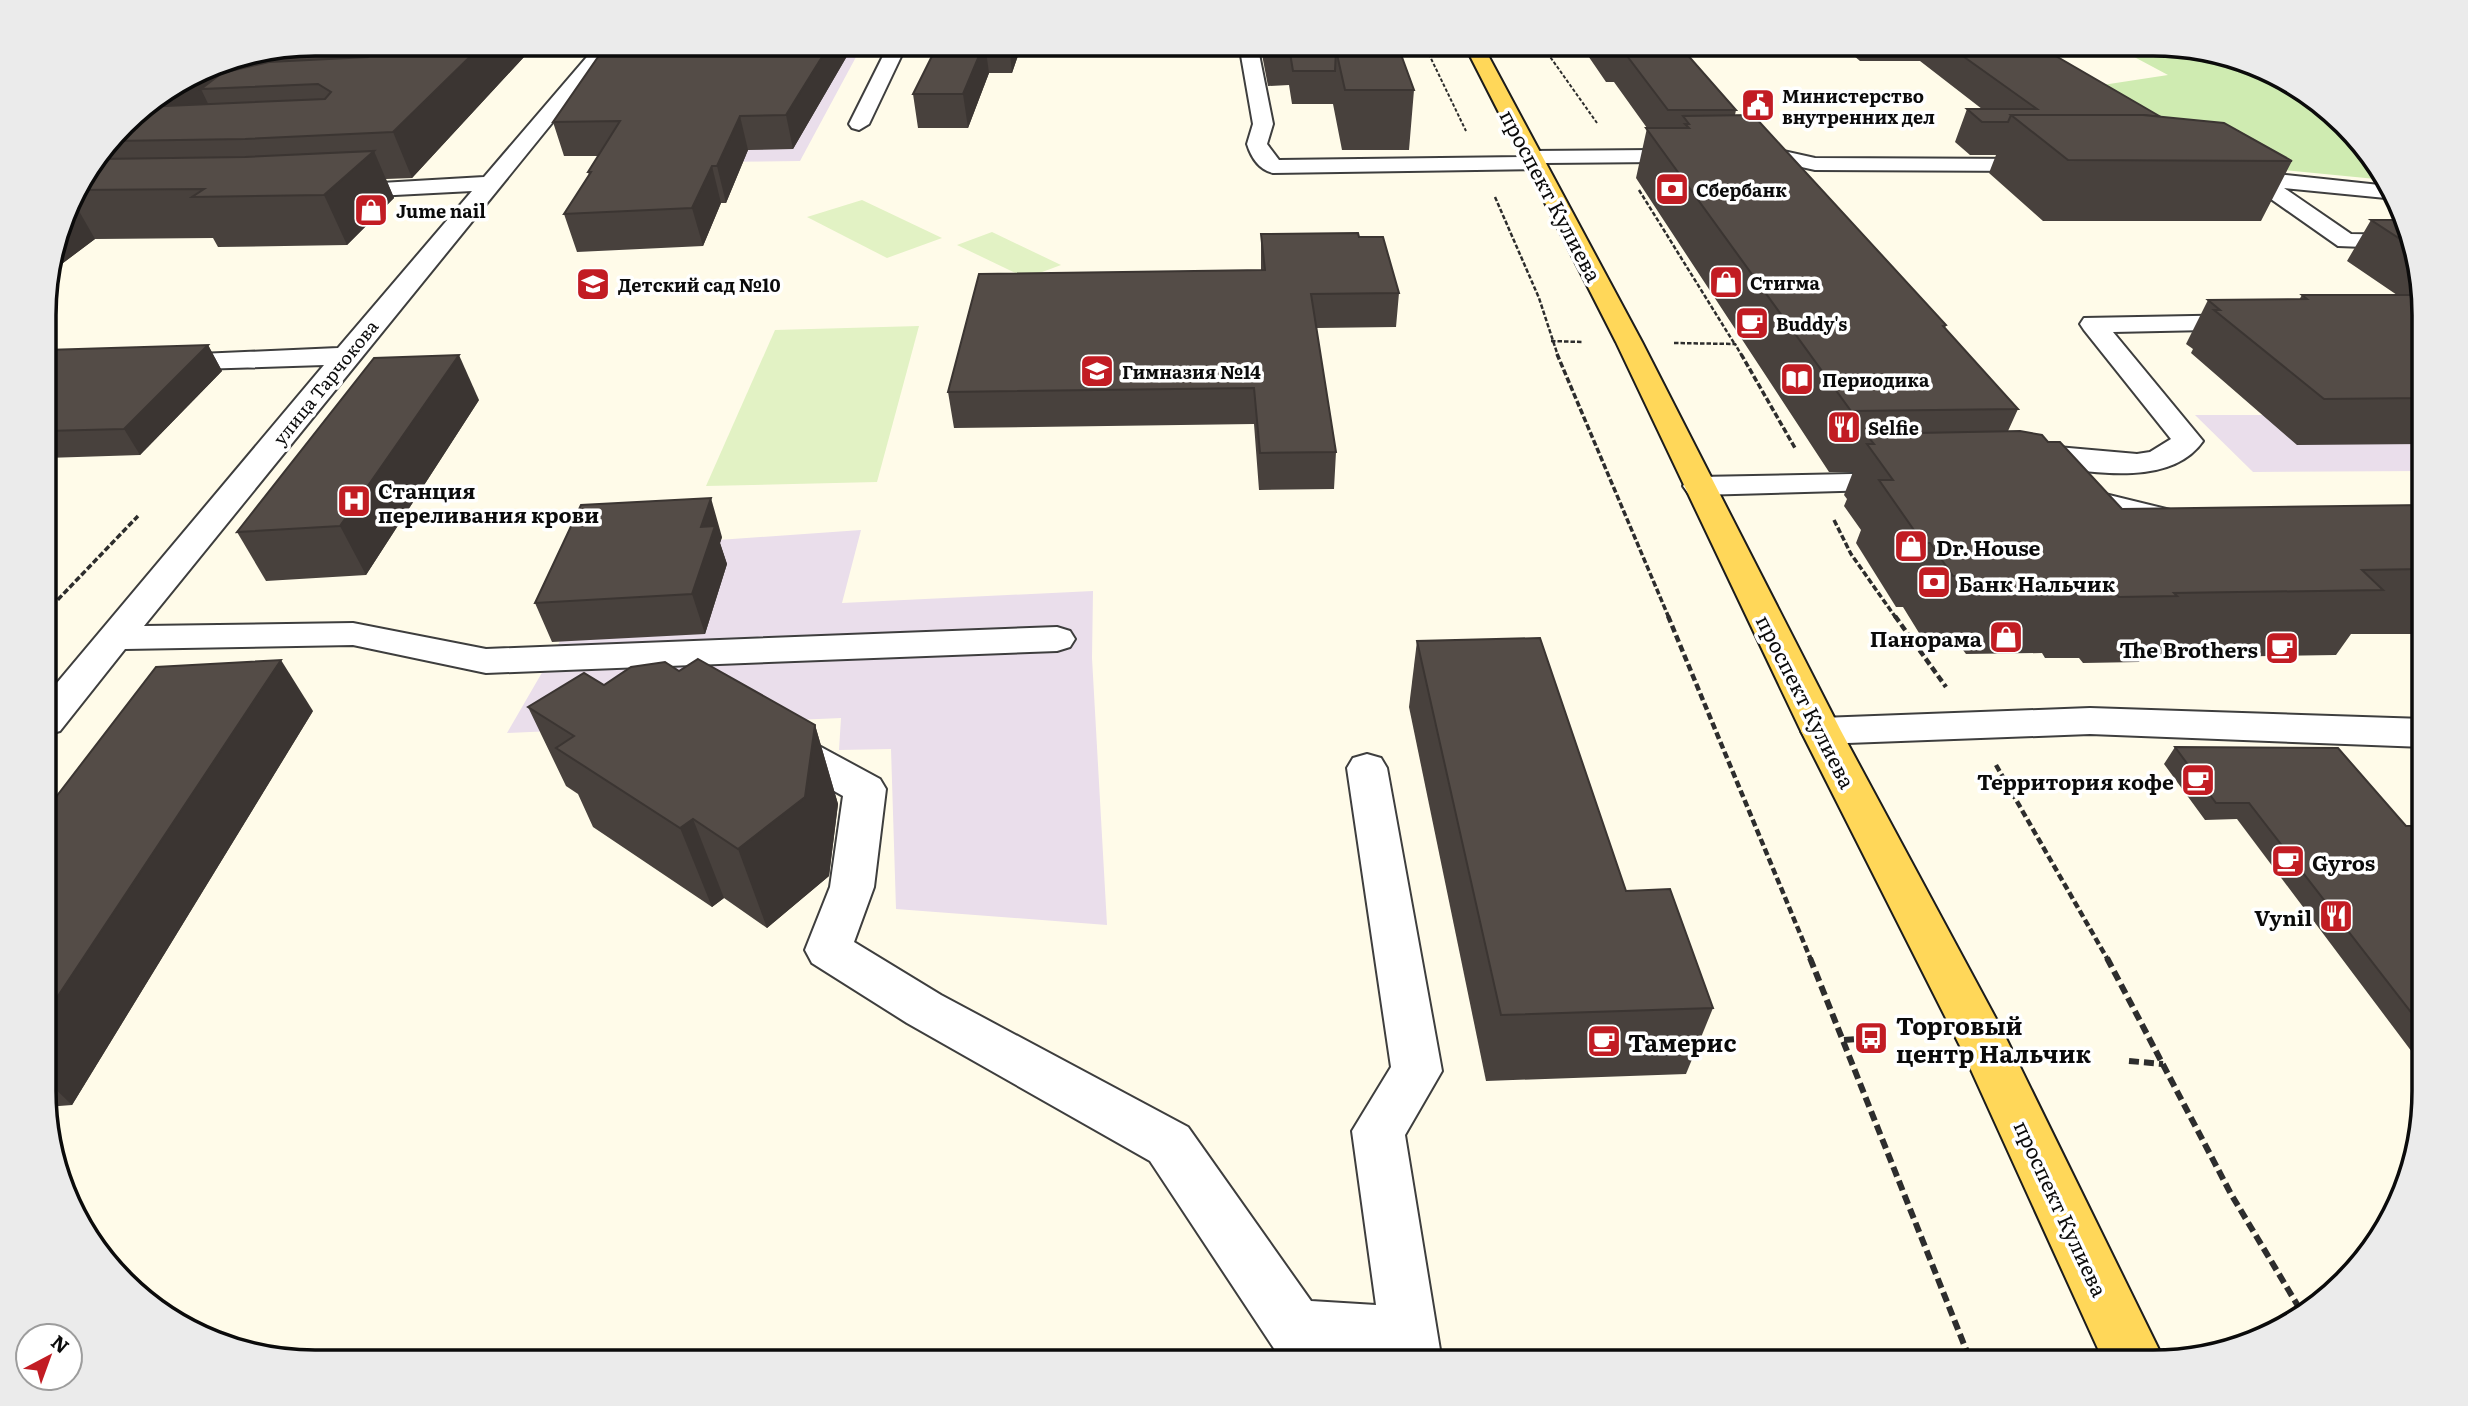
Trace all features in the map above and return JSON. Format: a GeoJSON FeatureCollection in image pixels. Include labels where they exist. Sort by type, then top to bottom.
{"type":"FeatureCollection","features":[{"type":"Feature","properties":{"kind":"main road","name":"проспект Кулиева"},"geometry":{"type":"LineString","coordinates":[[1479,56],[1629,342],[1821,731],[1989,1052],[2129,1350]]}},
{"type":"Feature","properties":{"kind":"street","name":"улица Тарчокова"},"geometry":{"type":"LineString","coordinates":[[56,710],[345,356],[597,56]]}},
{"type":"Feature","properties":{"kind":"street"},"geometry":{"type":"LineString","coordinates":[[859,124],[892,56]]}},
{"type":"Feature","properties":{"kind":"street"},"geometry":{"type":"LineString","coordinates":[[1250,56],[1263,124],[1257,144],[1261,155],[1273,167],[1758,155],[1775,155],[1815,164],[2068,165]]}},
{"type":"Feature","properties":{"kind":"street"},"geometry":{"type":"LineString","coordinates":[[1758,155],[1786,186]]}},
{"type":"Feature","properties":{"kind":"street"},"geometry":{"type":"LineString","coordinates":[[1891,164],[1909,184]]}},
{"type":"Feature","properties":{"kind":"street"},"geometry":{"type":"LineString","coordinates":[[2020,165],[2042,184]]}},
{"type":"Feature","properties":{"kind":"street"},"geometry":{"type":"LineString","coordinates":[[2201,173],[2381,192]]}},
{"type":"Feature","properties":{"kind":"street"},"geometry":{"type":"LineString","coordinates":[[2256,179],[2346,241],[2401,242]]}},
{"type":"Feature","properties":{"kind":"street"},"geometry":{"type":"LineString","coordinates":[[321,192],[493,183]]}},
{"type":"Feature","properties":{"kind":"street"},"geometry":{"type":"LineString","coordinates":[[2007,448],[2088,460],[2150,462],[2172,453],[2188,440],[2093,324],[2271,323]]}},
{"type":"Feature","properties":{"kind":"street"},"geometry":{"type":"LineString","coordinates":[[141,362],[345,356]]}},
{"type":"Feature","properties":{"kind":"street"},"geometry":{"type":"LineString","coordinates":[[1699,486],[1925,481]]}},
{"type":"Feature","properties":{"kind":"street"},"geometry":{"type":"LineString","coordinates":[[2032,488],[2099,500],[2209,530]]}},
{"type":"Feature","properties":{"kind":"street"},"geometry":{"type":"LineString","coordinates":[[116,638],[353,634],[486,661],[1057,639]]}},
{"type":"Feature","properties":{"kind":"street"},"geometry":{"type":"LineString","coordinates":[[1821,731],[2090,720],[2412,733]]}},
{"type":"Feature","properties":{"kind":"street"},"geometry":{"type":"LineString","coordinates":[[766,735],[865,789],[852,887],[828,950],[924,1010],[1169,1144],[1296,1329],[1411,1349],[1378,1131],[1417,1071],[1367,768]]}},
{"type":"Feature","properties":{"kind":"path"},"geometry":{"type":"LineString","coordinates":[[1430,56],[1480,162],[1539,298],[1551,341],[1576,394],[1844,1040],[1966,1350]]}},
{"type":"Feature","properties":{"kind":"path"},"geometry":{"type":"LineString","coordinates":[[1549,56],[1600,128]]}},
{"type":"Feature","properties":{"kind":"path"},"geometry":{"type":"LineString","coordinates":[[1637,188],[1735,344],[1816,483],[1852,554],[1973,725],[2098,941],[2231,1194],[2298,1306]]}},
{"type":"Feature","properties":{"kind":"path"},"geometry":{"type":"LineString","coordinates":[[1551,341],[1582,342]]}},
{"type":"Feature","properties":{"kind":"path"},"geometry":{"type":"LineString","coordinates":[[1674,343],[1735,344]]}},
{"type":"Feature","properties":{"kind":"path"},"geometry":{"type":"LineString","coordinates":[[56,602],[138,516]]}},
{"type":"Feature","properties":{"kind":"path"},"geometry":{"type":"LineString","coordinates":[[1844,1040],[1871,1038]]}},
{"type":"Feature","properties":{"kind":"path"},"geometry":{"type":"LineString","coordinates":[[2129,1061],[2164,1064]]}},
{"type":"Feature","properties":{"kind":"shaded area"},"geometry":{"type":"Polygon","coordinates":[[[778,56],[857,56],[800,161],[705,162],[778,56]]]}},
{"type":"Feature","properties":{"kind":"shaded area"},"geometry":{"type":"Polygon","coordinates":[[[2195,415],[2412,415],[2412,471],[2253,472],[2195,415]]]}},
{"type":"Feature","properties":{"kind":"shaded area"},"geometry":{"type":"Polygon","coordinates":[[[861,530],[842,603],[1093,591],[1092,658],[1107,925],[896,909],[891,749],[839,750],[841,718],[507,733],[558,645],[605,548],[861,530]]]}},
{"type":"Feature","properties":{"kind":"green space"},"geometry":{"type":"Polygon","coordinates":[[[2132,56],[2204,61],[2268,83],[2324,120],[2359,157],[2373,179],[2212,163],[2096,86],[2168,75],[2132,56]]]}},
{"type":"Feature","properties":{"kind":"green space"},"geometry":{"type":"Polygon","coordinates":[[[862,200],[942,238],[887,258],[807,217],[862,200]]]}},
{"type":"Feature","properties":{"kind":"green space"},"geometry":{"type":"Polygon","coordinates":[[[992,232],[1061,265],[1026,278],[957,245],[992,232]]]}},
{"type":"Feature","properties":{"kind":"green space"},"geometry":{"type":"Polygon","coordinates":[[[919,326],[877,482],[706,486],[775,330],[919,326]]]}},
{"type":"Feature","properties":{"kind":"building"},"geometry":{"type":"Polygon","coordinates":[[[471,56],[393,132],[245,139],[123,141],[161,106],[325,99],[331,92],[318,84],[201,89],[227,72],[269,62],[471,56]]]}},
{"type":"Feature","properties":{"kind":"building"},"geometry":{"type":"Polygon","coordinates":[[[599,56],[823,56],[786,115],[740,116],[717,166],[712,166],[692,208],[564,214],[620,121],[553,122],[599,56]]]}},
{"type":"Feature","properties":{"kind":"building"},"geometry":{"type":"Polygon","coordinates":[[[932,56],[979,56],[963,94],[913,94],[932,56]]]}},
{"type":"Feature","properties":{"kind":"building"},"geometry":{"type":"Polygon","coordinates":[[[1290,56],[1336,56],[1335,71],[1293,71],[1290,56]]]}},
{"type":"Feature","properties":{"kind":"building"},"geometry":{"type":"Polygon","coordinates":[[[1337,56],[1402,56],[1414,90],[1345,90],[1337,56]]]}},
{"type":"Feature","properties":{"kind":"building"},"geometry":{"type":"Polygon","coordinates":[[[1627,56],[1689,56],[1736,110],[1668,110],[1627,56]]]}},
{"type":"Feature","properties":{"kind":"building"},"geometry":{"type":"Polygon","coordinates":[[[1963,56],[2056,56],[2161,117],[2011,115],[2008,122],[1982,122],[1967,109],[2037,109],[1963,56]]]}},
{"type":"Feature","properties":{"kind":"building"},"geometry":{"type":"Polygon","coordinates":[[[1753,115],[1946,325],[1943,326],[2018,409],[1851,411],[1646,128],[1689,128],[1683,116],[1753,115]]]}},
{"type":"Feature","properties":{"kind":"building"},"geometry":{"type":"Polygon","coordinates":[[[2011,115],[2143,115],[2224,123],[2292,161],[2068,160],[2011,115]]]}},
{"type":"Feature","properties":{"kind":"building"},"geometry":{"type":"Polygon","coordinates":[[[374,151],[324,195],[192,197],[204,189],[88,190],[108,159],[245,157],[374,151]]]}},
{"type":"Feature","properties":{"kind":"building"},"geometry":{"type":"Polygon","coordinates":[[[2371,220],[2394,220],[2400,239],[2371,220]]]}},
{"type":"Feature","properties":{"kind":"building"},"geometry":{"type":"Polygon","coordinates":[[[1358,233],[1359,237],[1383,237],[1399,293],[1311,294],[1336,452],[1260,453],[1254,388],[948,392],[979,274],[1265,270],[1261,234],[1358,233]]]}},
{"type":"Feature","properties":{"kind":"building"},"geometry":{"type":"Polygon","coordinates":[[[2302,295],[2411,295],[2412,398],[2324,399],[2214,310],[2220,310],[2208,300],[2307,299],[2302,295]]]}},
{"type":"Feature","properties":{"kind":"building"},"geometry":{"type":"Polygon","coordinates":[[[208,345],[124,429],[56,431],[56,350],[208,345]]]}},
{"type":"Feature","properties":{"kind":"building"},"geometry":{"type":"Polygon","coordinates":[[[459,355],[340,526],[237,532],[374,358],[459,355]]]}},
{"type":"Feature","properties":{"kind":"building"},"geometry":{"type":"Polygon","coordinates":[[[2020,431],[2042,435],[2048,442],[2060,442],[2122,509],[2412,505],[2412,569],[2362,570],[2383,590],[2174,593],[2177,596],[2119,597],[2115,593],[2080,593],[2076,588],[1997,589],[1994,585],[1976,585],[1970,576],[1953,576],[1930,543],[1923,543],[1879,480],[1893,480],[1867,444],[1874,444],[1866,434],[2020,431]]]}},
{"type":"Feature","properties":{"kind":"building"},"geometry":{"type":"Polygon","coordinates":[[[711,498],[701,527],[715,526],[692,594],[535,603],[581,505],[711,498]]]}},
{"type":"Feature","properties":{"kind":"building"},"geometry":{"type":"Polygon","coordinates":[[[1540,638],[1626,891],[1670,889],[1713,1008],[1501,1015],[1417,641],[1540,638]]]}},
{"type":"Feature","properties":{"kind":"building"},"geometry":{"type":"Polygon","coordinates":[[[698,659],[815,725],[805,797],[738,849],[693,819],[680,828],[556,748],[574,736],[528,707],[584,673],[604,685],[631,667],[665,662],[679,671],[698,659]]]}},
{"type":"Feature","properties":{"kind":"building"},"geometry":{"type":"Polygon","coordinates":[[[281,660],[56,999],[56,797],[156,667],[281,660]]]}},
{"type":"Feature","properties":{"kind":"building"},"geometry":{"type":"Polygon","coordinates":[[[2175,747],[2338,748],[2406,826],[2412,826],[2412,1014],[2249,803],[2216,803],[2175,747]]]}},
{"type":"Feature","properties":{"kind":"place","name":"Министерство внутренних дел"},"geometry":{"type":"Point","coordinates":[1758,105]}},
{"type":"Feature","properties":{"kind":"place","name":"Сбербанк"},"geometry":{"type":"Point","coordinates":[1672,189]}},
{"type":"Feature","properties":{"kind":"place","name":"Jume nail"},"geometry":{"type":"Point","coordinates":[371,210]}},
{"type":"Feature","properties":{"kind":"place","name":"Стигма"},"geometry":{"type":"Point","coordinates":[1726,282]}},
{"type":"Feature","properties":{"kind":"place","name":"Детский сад №10"},"geometry":{"type":"Point","coordinates":[593,284]}},
{"type":"Feature","properties":{"kind":"place","name":"Buddy's"},"geometry":{"type":"Point","coordinates":[1752,323]}},
{"type":"Feature","properties":{"kind":"place","name":"Гимназия №14"},"geometry":{"type":"Point","coordinates":[1097,371]}},
{"type":"Feature","properties":{"kind":"place","name":"Периодика"},"geometry":{"type":"Point","coordinates":[1797,379]}},
{"type":"Feature","properties":{"kind":"place","name":"Selfie"},"geometry":{"type":"Point","coordinates":[1844,427]}},
{"type":"Feature","properties":{"kind":"place","name":"Станция переливания крови"},"geometry":{"type":"Point","coordinates":[354,501]}},
{"type":"Feature","properties":{"kind":"place","name":"Dr. House"},"geometry":{"type":"Point","coordinates":[1911,546]}},
{"type":"Feature","properties":{"kind":"place","name":"Банк Нальчик"},"geometry":{"type":"Point","coordinates":[1934,582]}},
{"type":"Feature","properties":{"kind":"place","name":"Панорама"},"geometry":{"type":"Point","coordinates":[2006,637]}},
{"type":"Feature","properties":{"kind":"place","name":"The Brothers"},"geometry":{"type":"Point","coordinates":[2282,648]}},
{"type":"Feature","properties":{"kind":"place","name":"Территория кофе"},"geometry":{"type":"Point","coordinates":[2198,780]}},
{"type":"Feature","properties":{"kind":"place","name":"Gyros"},"geometry":{"type":"Point","coordinates":[2288,861]}},
{"type":"Feature","properties":{"kind":"place","name":"Vynil"},"geometry":{"type":"Point","coordinates":[2336,916]}},
{"type":"Feature","properties":{"kind":"place","name":"Торговый центр Нальчик"},"geometry":{"type":"Point","coordinates":[1871,1038]}},
{"type":"Feature","properties":{"kind":"place","name":"Тамерис"},"geometry":{"type":"Point","coordinates":[1604,1041]}}]}
